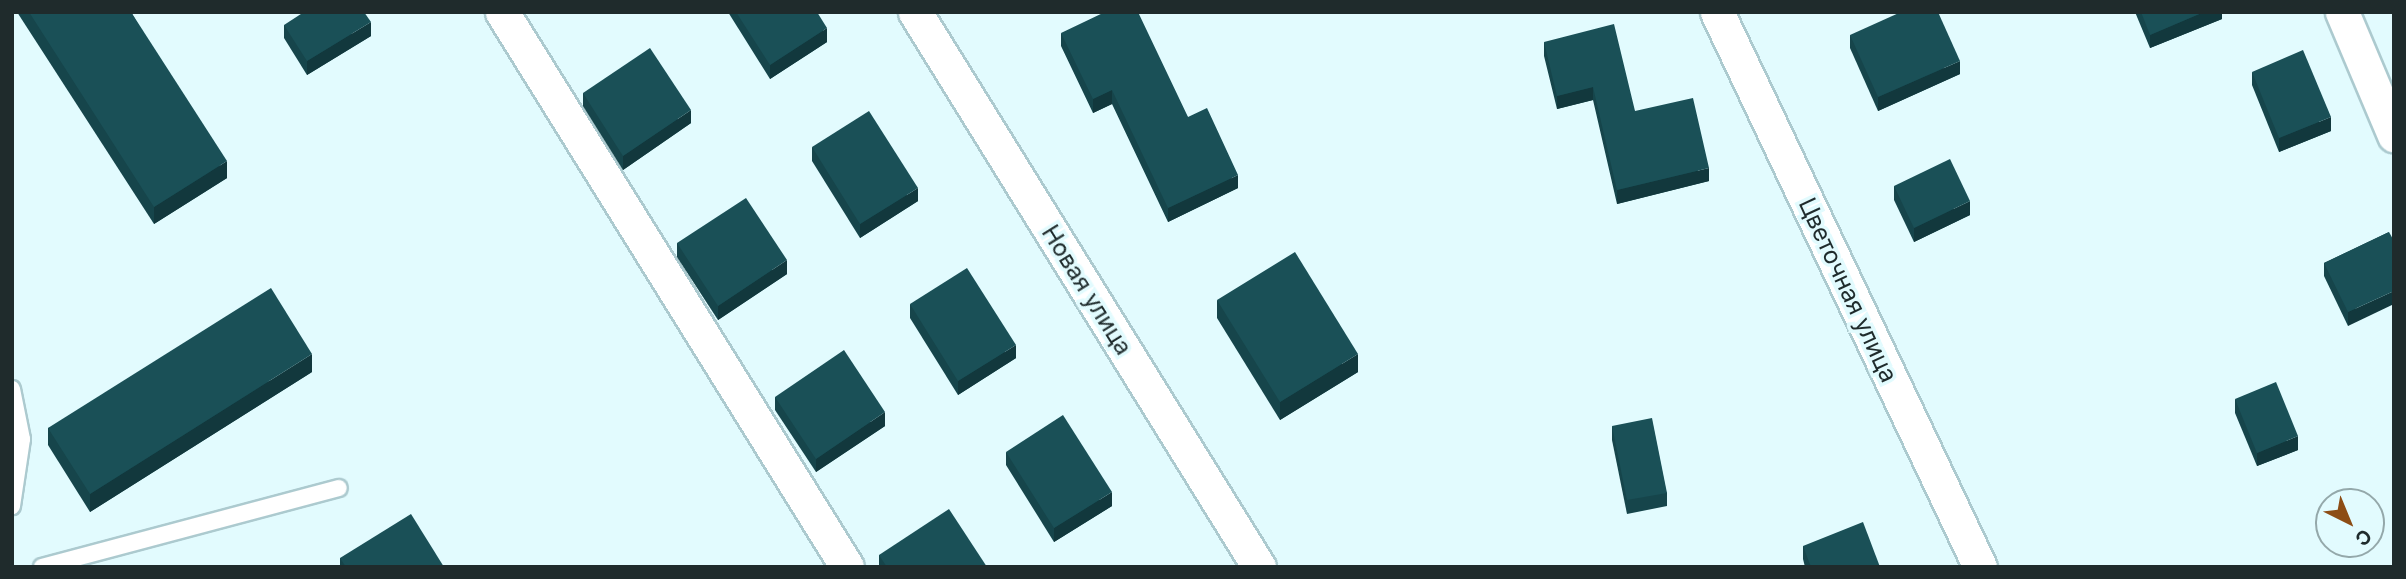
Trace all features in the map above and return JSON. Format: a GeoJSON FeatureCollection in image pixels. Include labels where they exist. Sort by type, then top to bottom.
{"type":"FeatureCollection","features":[{"type":"Feature","properties":{"kind":"street"},"geometry":{"type":"LineString","coordinates":[[502,12],[847,567]]}},
{"type":"Feature","properties":{"kind":"street","name":"Новая улица"},"geometry":{"type":"LineString","coordinates":[[915,12],[1259,567]]}},
{"type":"Feature","properties":{"kind":"street","name":"Цветочная улица"},"geometry":{"type":"LineString","coordinates":[[1717,12],[1980,567]]}},
{"type":"Feature","properties":{"kind":"street"},"geometry":{"type":"LineString","coordinates":[[2342,12],[2394,135]]}},
{"type":"Feature","properties":{"kind":"lane"},"geometry":{"type":"LineString","coordinates":[[12,388],[22,439],[12,506]]}},
{"type":"Feature","properties":{"kind":"lane"},"geometry":{"type":"LineString","coordinates":[[42,567],[339,488]]}},
{"type":"Feature","properties":{"kind":"building"},"geometry":{"type":"Polygon","coordinates":[[[29,12],[131,12],[227,161],[154,207],[29,12]]]}},
{"type":"Feature","properties":{"kind":"building"},"geometry":{"type":"Polygon","coordinates":[[[304,12],[364,12],[371,22],[307,61],[284,25],[304,12]]]}},
{"type":"Feature","properties":{"kind":"building"},"geometry":{"type":"Polygon","coordinates":[[[736,12],[817,12],[827,28],[770,65],[736,12]]]}},
{"type":"Feature","properties":{"kind":"building"},"geometry":{"type":"Polygon","coordinates":[[[1105,12],[1138,12],[1188,117],[1207,108],[1238,175],[1168,208],[1112,90],[1093,99],[1061,33],[1105,12]]]}},
{"type":"Feature","properties":{"kind":"building"},"geometry":{"type":"Polygon","coordinates":[[[1901,12],[1938,12],[1960,61],[1878,97],[1850,35],[1901,12]]]}},
{"type":"Feature","properties":{"kind":"building"},"geometry":{"type":"Polygon","coordinates":[[[2141,12],[2204,12],[2150,35],[2141,12]]]}},
{"type":"Feature","properties":{"kind":"building"},"geometry":{"type":"Polygon","coordinates":[[[1614,24],[1635,111],[1693,98],[1709,168],[1617,190],[1593,87],[1557,96],[1544,42],[1614,24]]]}},
{"type":"Feature","properties":{"kind":"building"},"geometry":{"type":"Polygon","coordinates":[[[650,48],[691,110],[623,156],[583,93],[650,48]]]}},
{"type":"Feature","properties":{"kind":"building"},"geometry":{"type":"Polygon","coordinates":[[[2303,50],[2331,117],[2279,138],[2252,72],[2303,50]]]}},
{"type":"Feature","properties":{"kind":"building"},"geometry":{"type":"Polygon","coordinates":[[[869,111],[918,188],[860,224],[812,147],[869,111]]]}},
{"type":"Feature","properties":{"kind":"building"},"geometry":{"type":"Polygon","coordinates":[[[1950,159],[1970,201],[1914,228],[1894,186],[1950,159]]]}},
{"type":"Feature","properties":{"kind":"building"},"geometry":{"type":"Polygon","coordinates":[[[746,198],[787,260],[718,306],[677,243],[746,198]]]}},
{"type":"Feature","properties":{"kind":"building"},"geometry":{"type":"Polygon","coordinates":[[[2389,232],[2394,241],[2394,291],[2348,312],[2324,263],[2389,232]]]}},
{"type":"Feature","properties":{"kind":"building"},"geometry":{"type":"Polygon","coordinates":[[[1295,252],[1358,354],[1280,402],[1217,300],[1295,252]]]}},
{"type":"Feature","properties":{"kind":"building"},"geometry":{"type":"Polygon","coordinates":[[[967,268],[1016,345],[958,381],[910,304],[967,268]]]}},
{"type":"Feature","properties":{"kind":"building"},"geometry":{"type":"Polygon","coordinates":[[[271,288],[312,354],[90,494],[48,428],[271,288]]]}},
{"type":"Feature","properties":{"kind":"building"},"geometry":{"type":"Polygon","coordinates":[[[844,350],[885,412],[816,459],[775,397],[844,350]]]}},
{"type":"Feature","properties":{"kind":"building"},"geometry":{"type":"Polygon","coordinates":[[[2276,382],[2298,436],[2257,453],[2235,399],[2276,382]]]}},
{"type":"Feature","properties":{"kind":"building"},"geometry":{"type":"Polygon","coordinates":[[[1063,415],[1112,492],[1054,528],[1006,452],[1063,415]]]}},
{"type":"Feature","properties":{"kind":"building"},"geometry":{"type":"Polygon","coordinates":[[[1652,418],[1667,493],[1627,500],[1612,426],[1652,418]]]}},
{"type":"Feature","properties":{"kind":"building"},"geometry":{"type":"Polygon","coordinates":[[[949,509],[987,567],[887,567],[879,555],[949,509]]]}},
{"type":"Feature","properties":{"kind":"building"},"geometry":{"type":"Polygon","coordinates":[[[411,514],[444,567],[346,567],[340,558],[411,514]]]}},
{"type":"Feature","properties":{"kind":"building"},"geometry":{"type":"Polygon","coordinates":[[[1863,522],[1880,567],[1811,567],[1803,546],[1863,522]]]}}]}
